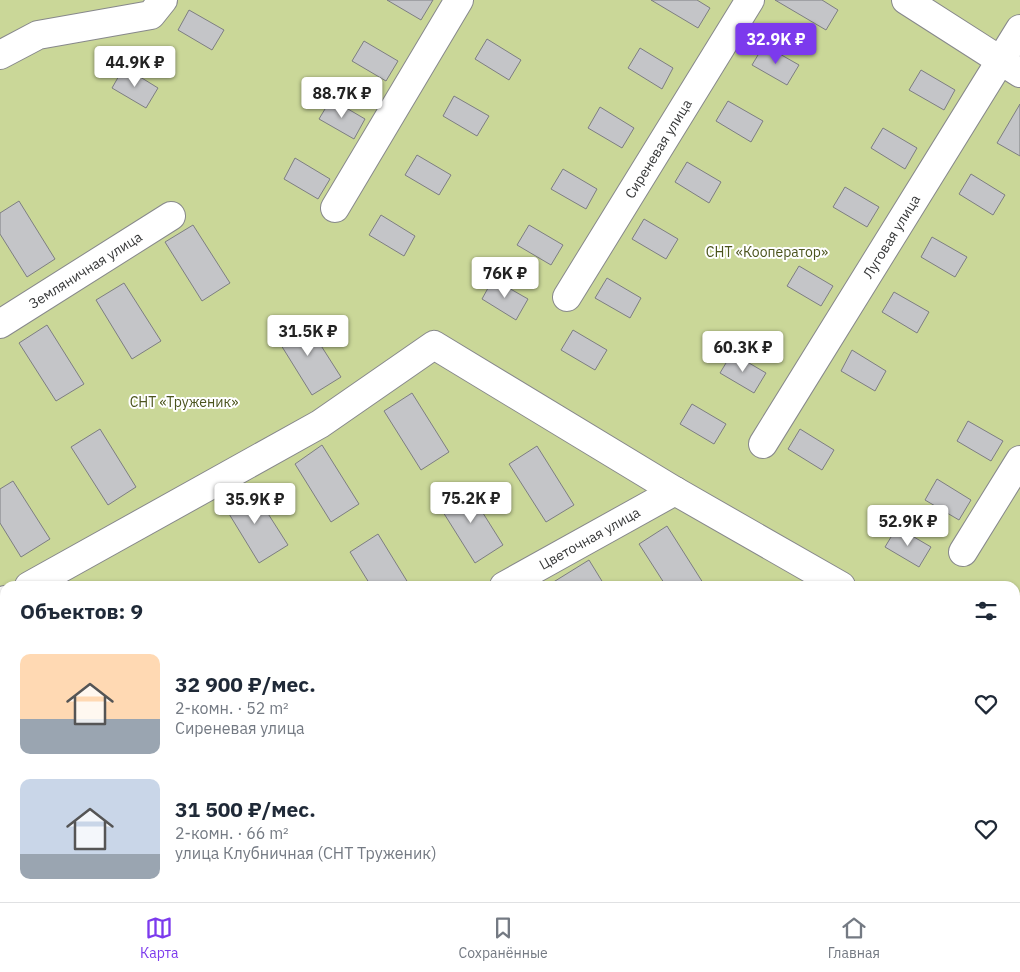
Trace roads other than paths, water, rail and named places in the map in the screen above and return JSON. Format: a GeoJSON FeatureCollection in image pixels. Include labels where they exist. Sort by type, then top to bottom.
{"type":"FeatureCollection","features":[{"type":"Feature","properties":{"kind":"street"},"geometry":{"type":"LineString","coordinates":[[0,55],[38,35],[151,15],[163,0]]}},
{"type":"Feature","properties":{"kind":"street"},"geometry":{"type":"LineString","coordinates":[[335,208],[459,0]]}},
{"type":"Feature","properties":{"kind":"street","name":"Сиреневая улица"},"geometry":{"type":"LineString","coordinates":[[567,297],[750,0]]}},
{"type":"Feature","properties":{"kind":"street"},"geometry":{"type":"LineString","coordinates":[[906,0],[1010,66]]}},
{"type":"Feature","properties":{"kind":"street","name":"Луговая улица"},"geometry":{"type":"LineString","coordinates":[[764,444],[1010,66],[1020,29]]}},
{"type":"Feature","properties":{"kind":"street","name":"Земляничная улица"},"geometry":{"type":"LineString","coordinates":[[0,324],[170,216]]}},
{"type":"Feature","properties":{"kind":"street"},"geometry":{"type":"LineString","coordinates":[[38,581],[320,424],[434,345],[675,491],[833,581]]}},
{"type":"Feature","properties":{"kind":"street"},"geometry":{"type":"LineString","coordinates":[[963,552],[1020,460]]}},
{"type":"Feature","properties":{"kind":"street","name":"Цветочная улица"},"geometry":{"type":"LineString","coordinates":[[513,581],[675,491]]}},
{"type":"Feature","properties":{"kind":"park label","name":"СНТ «Кооператор»"},"geometry":{"type":"Point","coordinates":[767,252]}},
{"type":"Feature","properties":{"kind":"park label","name":"СНТ «Труженик»"},"geometry":{"type":"Point","coordinates":[184,402]}}]}
